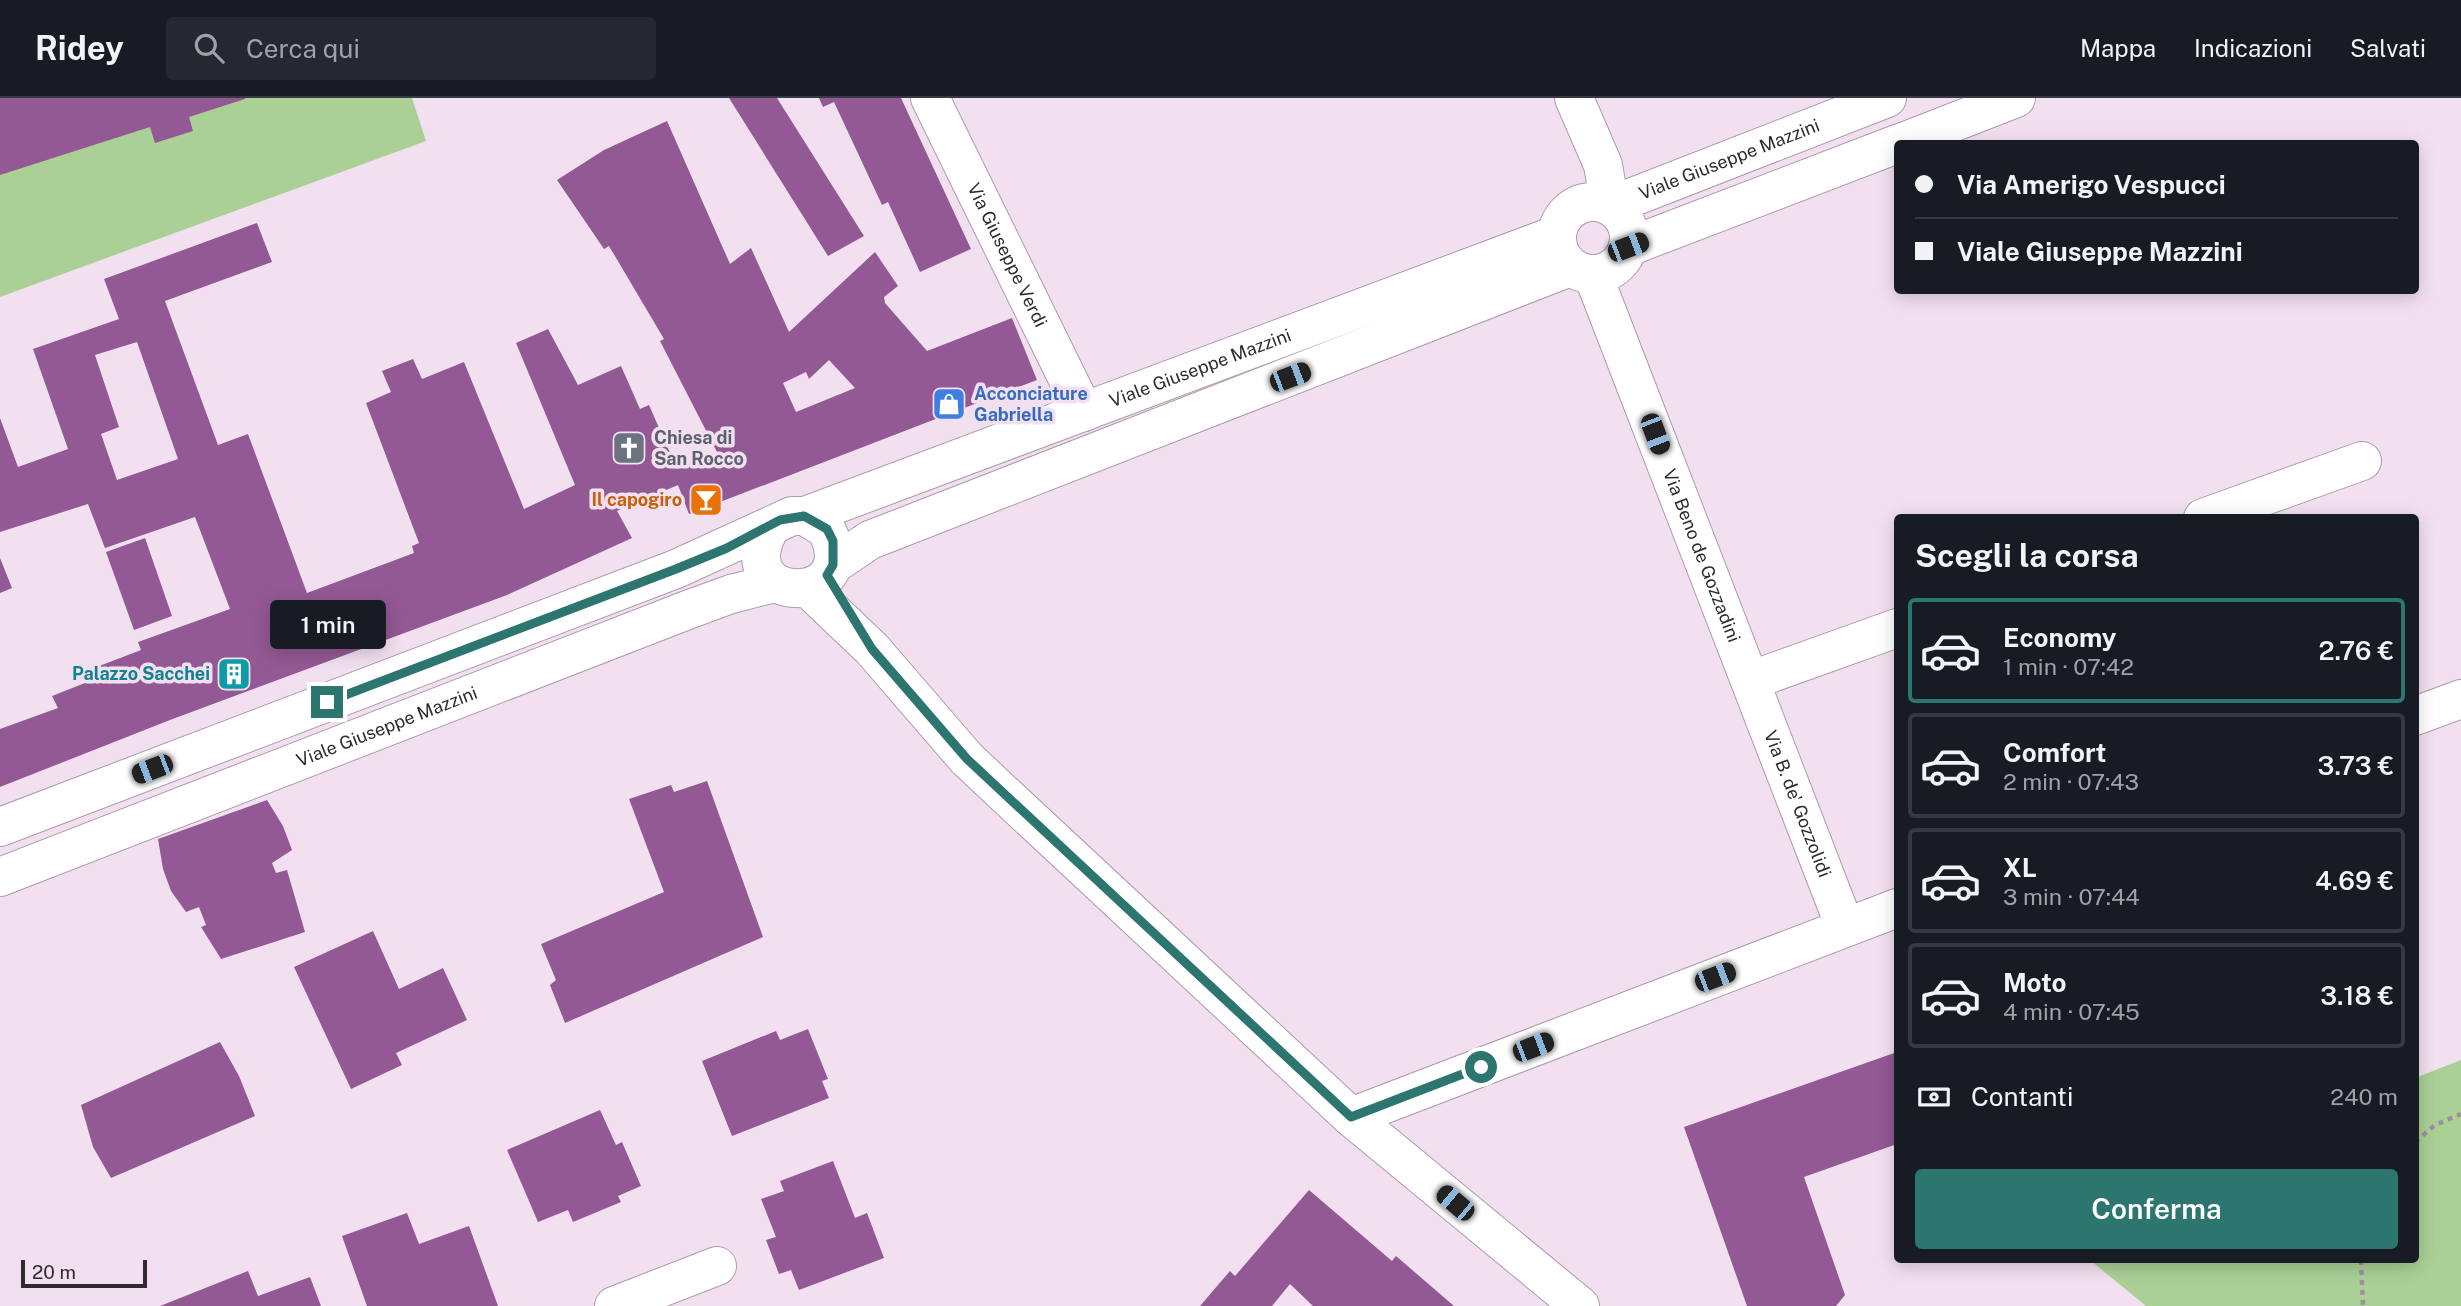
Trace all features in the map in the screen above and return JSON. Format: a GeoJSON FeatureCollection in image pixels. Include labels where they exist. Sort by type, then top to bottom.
{"type":"FeatureCollection","features":[{"type":"Feature","properties":{"kind":"street","name":"Via Giuseppe Verdi"},"geometry":{"type":"LineString","coordinates":[[930,98],[1084,412]]}},
{"type":"Feature","properties":{"kind":"street"},"geometry":{"type":"LineString","coordinates":[[1574,98],[1603,164],[1610,206],[1626,223],[1628,247]]}},
{"type":"Feature","properties":{"kind":"street","name":"Viale Giuseppe Mazzini"},"geometry":{"type":"LineString","coordinates":[[1610,206],[1887,98]]}},
{"type":"Feature","properties":{"kind":"street"},"geometry":{"type":"LineString","coordinates":[[1907,140],[2016,98]]}},
{"type":"Feature","properties":{"kind":"street"},"geometry":{"type":"LineString","coordinates":[[1610,206],[1587,202],[1575,206],[1559,223],[1573,259],[1615,267],[1628,247],[1894,145]]}},
{"type":"Feature","properties":{"kind":"street","name":"Viale Giuseppe Mazzini"},"geometry":{"type":"LineString","coordinates":[[0,827],[676,569],[787,522],[1084,412],[1573,259]]}},
{"type":"Feature","properties":{"kind":"street","name":"Viale Giuseppe Mazzini"},"geometry":{"type":"LineString","coordinates":[[0,877],[690,609],[731,594],[811,578],[870,540],[1573,259]]}},
{"type":"Feature","properties":{"kind":"street","name":"Via Beno de Gozzadini"},"geometry":{"type":"LineString","coordinates":[[1573,259],[1752,680]]}},
{"type":"Feature","properties":{"kind":"street"},"geometry":{"type":"LineString","coordinates":[[2214,514],[2362,461]]}},
{"type":"Feature","properties":{"kind":"street"},"geometry":{"type":"LineString","coordinates":[[811,578],[833,541],[827,529],[787,522],[761,551],[762,564],[811,578],[967,759],[1351,1117],[1580,1306]]}},
{"type":"Feature","properties":{"kind":"street"},"geometry":{"type":"LineString","coordinates":[[1752,680],[1894,629]]}},
{"type":"Feature","properties":{"kind":"street","name":"Via B. de' Gozzolidi"},"geometry":{"type":"LineString","coordinates":[[1752,680],[1845,927]]}},
{"type":"Feature","properties":{"kind":"street"},"geometry":{"type":"LineString","coordinates":[[2419,715],[2461,699]]}},
{"type":"Feature","properties":{"kind":"street"},"geometry":{"type":"LineString","coordinates":[[1351,1117],[1894,909]]}},
{"type":"Feature","properties":{"kind":"street"},"geometry":{"type":"LineString","coordinates":[[614,1306],[717,1266]]}},
{"type":"Feature","properties":{"kind":"path"},"geometry":{"type":"LineString","coordinates":[[2419,1139],[2435,1125],[2461,1114]]}},
{"type":"Feature","properties":{"kind":"path"},"geometry":{"type":"LineString","coordinates":[[2361,1263],[2363,1306]]}},
{"type":"Feature","properties":{"kind":"green space"},"geometry":{"type":"Polygon","coordinates":[[[0,98],[412,98],[426,141],[0,297],[0,98]]]}},
{"type":"Feature","properties":{"kind":"green space"},"geometry":{"type":"Polygon","coordinates":[[[2461,1060],[2461,1306],[2146,1306],[2094,1263],[2419,1263],[2419,1076],[2461,1060]]]}},
{"type":"Feature","properties":{"kind":"building"},"geometry":{"type":"Polygon","coordinates":[[[0,98],[245,99],[189,117],[193,131],[155,143],[150,127],[0,175],[0,98]]]}},
{"type":"Feature","properties":{"kind":"building"},"geometry":{"type":"Polygon","coordinates":[[[729,98],[777,98],[864,236],[828,256],[729,98]]]}},
{"type":"Feature","properties":{"kind":"building"},"geometry":{"type":"Polygon","coordinates":[[[819,98],[901,98],[971,249],[920,272],[888,202],[882,205],[834,102],[823,107],[819,98]]]}},
{"type":"Feature","properties":{"kind":"building"},"geometry":{"type":"Polygon","coordinates":[[[667,121],[730,264],[751,248],[789,332],[875,252],[898,286],[884,297],[885,303],[927,351],[1012,318],[1037,380],[689,514],[678,485],[617,511],[632,538],[507,595],[170,720],[0,787],[0,729],[58,708],[52,696],[85,683],[81,673],[141,650],[138,642],[230,609],[195,517],[105,548],[88,504],[0,532],[0,418],[18,467],[68,449],[33,349],[119,319],[104,279],[257,223],[272,262],[165,301],[218,445],[248,434],[307,593],[414,553],[412,546],[419,543],[366,403],[391,392],[382,371],[413,359],[422,379],[464,362],[524,509],[575,485],[516,343],[548,329],[578,385],[621,366],[640,409],[649,405],[677,469],[717,452],[660,341],[664,339],[609,246],[604,249],[557,180],[604,150],[667,121]],[[137,342],[95,355],[119,427],[101,434],[117,480],[178,459],[137,342]],[[829,360],[809,379],[806,372],[783,383],[796,412],[855,388],[829,360]]]}},
{"type":"Feature","properties":{"kind":"building"},"geometry":{"type":"Polygon","coordinates":[[[145,538],[172,616],[134,630],[106,552],[145,538]]]}},
{"type":"Feature","properties":{"kind":"building"},"geometry":{"type":"Polygon","coordinates":[[[0,558],[12,588],[0,593],[0,558]]]}},
{"type":"Feature","properties":{"kind":"building"},"geometry":{"type":"Polygon","coordinates":[[[707,781],[763,937],[565,1023],[550,985],[556,980],[541,944],[664,892],[629,799],[671,785],[674,792],[707,781]]]}},
{"type":"Feature","properties":{"kind":"building"},"geometry":{"type":"Polygon","coordinates":[[[267,800],[283,826],[292,850],[272,863],[276,873],[287,870],[305,932],[221,959],[201,927],[206,925],[199,907],[186,912],[171,891],[163,869],[158,839],[267,800]]]}},
{"type":"Feature","properties":{"kind":"building"},"geometry":{"type":"Polygon","coordinates":[[[373,931],[399,989],[443,968],[467,1020],[396,1053],[402,1065],[351,1089],[294,967],[373,931]]]}},
{"type":"Feature","properties":{"kind":"building"},"geometry":{"type":"Polygon","coordinates":[[[808,1029],[828,1079],[822,1081],[829,1098],[732,1136],[702,1061],[776,1031],[780,1040],[808,1029]]]}},
{"type":"Feature","properties":{"kind":"building"},"geometry":{"type":"Polygon","coordinates":[[[220,1042],[239,1076],[255,1116],[111,1178],[93,1147],[81,1105],[220,1042]]]}},
{"type":"Feature","properties":{"kind":"building"},"geometry":{"type":"Polygon","coordinates":[[[1894,1053],[1894,1145],[1804,1177],[1845,1295],[1836,1306],[1747,1306],[1684,1127],[1894,1053]]]}},
{"type":"Feature","properties":{"kind":"building"},"geometry":{"type":"Polygon","coordinates":[[[600,1110],[616,1145],[622,1142],[641,1186],[618,1196],[621,1202],[573,1222],[568,1210],[538,1222],[507,1150],[600,1110]]]}},
{"type":"Feature","properties":{"kind":"building"},"geometry":{"type":"Polygon","coordinates":[[[833,1161],[855,1218],[867,1213],[884,1258],[799,1290],[791,1270],[779,1274],[766,1240],[776,1237],[761,1199],[784,1191],[780,1181],[833,1161]]]}},
{"type":"Feature","properties":{"kind":"building"},"geometry":{"type":"Polygon","coordinates":[[[1309,1190],[1392,1261],[1396,1256],[1454,1306],[1313,1306],[1290,1284],[1272,1306],[1200,1306],[1230,1271],[1235,1276],[1309,1190]]]}},
{"type":"Feature","properties":{"kind":"building"},"geometry":{"type":"Polygon","coordinates":[[[407,1213],[419,1244],[469,1226],[498,1306],[367,1306],[342,1236],[407,1213]]]}},
{"type":"Feature","properties":{"kind":"building"},"geometry":{"type":"Polygon","coordinates":[[[248,1271],[258,1296],[310,1277],[321,1306],[160,1306],[248,1271]]]}},
{"type":"Feature","properties":{"kind":"place","name":"Acconciature Gabriella"},"geometry":{"type":"Point","coordinates":[949,404]}},
{"type":"Feature","properties":{"kind":"place","name":"Chiesa di San Rocco"},"geometry":{"type":"Point","coordinates":[629,448]}},
{"type":"Feature","properties":{"kind":"place","name":"Il capogiro"},"geometry":{"type":"Point","coordinates":[706,500]}},
{"type":"Feature","properties":{"kind":"place","name":"Palazzo Sacchei"},"geometry":{"type":"Point","coordinates":[234,674]}},
{"type":"Feature","properties":{"kind":"route"},"geometry":{"type":"LineString","coordinates":[[327,702],[676,569],[770,528],[780,520],[804,516],[827,529],[835,554],[827,575],[872,649],[967,759],[1351,1117],[1481,1067]]}}]}
